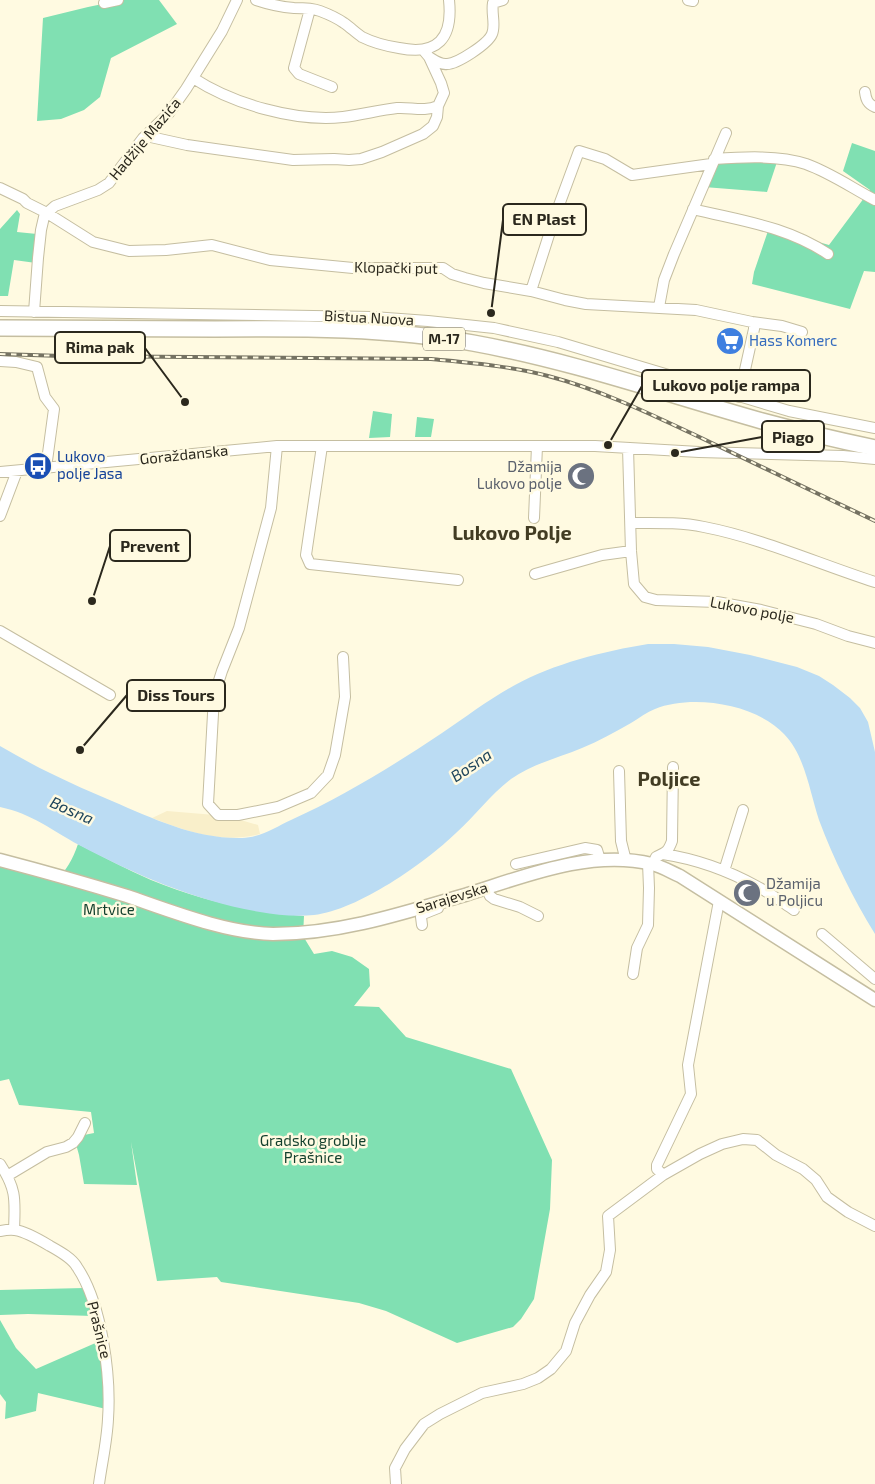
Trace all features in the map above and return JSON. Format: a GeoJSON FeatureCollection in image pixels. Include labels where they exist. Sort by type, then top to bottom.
{"type":"FeatureCollection","features":[{"type":"Feature","properties":{"kind":"highway","name":"M-17"},"geometry":{"type":"LineString","coordinates":[[0,328],[301,329],[388,333],[473,342],[552,360],[762,421],[875,448]]}},
{"type":"Feature","properties":{"kind":"main road","name":"Sarajevska"},"geometry":{"type":"LineString","coordinates":[[0,860],[204,921],[240,930],[272,934],[310,932],[353,926],[551,869],[600,860],[651,864],[680,876],[875,1000]]}},
{"type":"Feature","properties":{"kind":"street"},"geometry":{"type":"LineString","coordinates":[[104,3],[118,0]]}},
{"type":"Feature","properties":{"kind":"street","name":"Hadžije Mazića"},"geometry":{"type":"LineString","coordinates":[[47,213],[55,206],[98,190],[109,182],[146,136],[169,113],[222,31],[237,0]]}},
{"type":"Feature","properties":{"kind":"street"},"geometry":{"type":"LineString","coordinates":[[256,0],[292,8],[318,10],[375,43],[426,54],[445,65],[457,62],[489,40],[493,33],[494,24],[493,3],[503,0]]}},
{"type":"Feature","properties":{"kind":"street"},"geometry":{"type":"LineString","coordinates":[[426,54],[443,39],[450,23],[449,0]]}},
{"type":"Feature","properties":{"kind":"street"},"geometry":{"type":"LineString","coordinates":[[310,8],[294,68],[299,74],[332,87]]}},
{"type":"Feature","properties":{"kind":"street"},"geometry":{"type":"LineString","coordinates":[[146,136],[187,145],[293,160],[349,160],[382,152],[423,134],[433,126],[437,117],[438,106],[444,93],[426,54]]}},
{"type":"Feature","properties":{"kind":"street"},"geometry":{"type":"LineString","coordinates":[[193,78],[234,99],[261,108],[306,117],[343,117],[399,108],[422,110],[438,106]]}},
{"type":"Feature","properties":{"kind":"street"},"geometry":{"type":"LineString","coordinates":[[865,92],[869,104],[875,107]]}},
{"type":"Feature","properties":{"kind":"street"},"geometry":{"type":"LineString","coordinates":[[659,308],[664,280],[726,133]]}},
{"type":"Feature","properties":{"kind":"street"},"geometry":{"type":"LineString","coordinates":[[531,291],[555,216],[579,151],[605,159],[632,175],[713,162],[772,159],[796,161],[820,170],[875,200]]}},
{"type":"Feature","properties":{"kind":"street","name":"Klopački put"},"geometry":{"type":"LineString","coordinates":[[0,188],[22,199],[34,208],[47,213],[93,242],[129,250],[166,250],[212,245],[270,260],[353,268],[443,268],[452,274],[484,283],[531,291],[586,304],[696,310],[782,326],[802,332]]}},
{"type":"Feature","properties":{"kind":"street"},"geometry":{"type":"LineString","coordinates":[[693,209],[770,227],[828,254]]}},
{"type":"Feature","properties":{"kind":"street"},"geometry":{"type":"LineString","coordinates":[[34,312],[40,230],[47,213]]}},
{"type":"Feature","properties":{"kind":"street","name":"Bistua Nuova"},"geometry":{"type":"LineString","coordinates":[[0,311],[374,317],[494,328],[558,342],[789,411],[875,428]]}},
{"type":"Feature","properties":{"kind":"street"},"geometry":{"type":"LineString","coordinates":[[739,397],[754,322]]}},
{"type":"Feature","properties":{"kind":"street"},"geometry":{"type":"LineString","coordinates":[[0,361],[16,362],[37,367],[45,397],[54,409],[46,468]]}},
{"type":"Feature","properties":{"kind":"street"},"geometry":{"type":"LineString","coordinates":[[277,446],[271,508],[239,628],[214,696],[208,804],[218,815],[238,816],[278,807],[311,793],[328,775],[335,755],[344,697],[344,657]]}},
{"type":"Feature","properties":{"kind":"street","name":"Goraždanska"},"geometry":{"type":"LineString","coordinates":[[0,472],[277,446],[537,446],[844,456],[875,459]]}},
{"type":"Feature","properties":{"kind":"street"},"geometry":{"type":"LineString","coordinates":[[322,446],[306,555],[310,564],[458,580]]}},
{"type":"Feature","properties":{"kind":"street"},"geometry":{"type":"LineString","coordinates":[[534,518],[537,446]]}},
{"type":"Feature","properties":{"kind":"street","name":"Lukovo polje"},"geometry":{"type":"LineString","coordinates":[[628,448],[631,551],[634,584],[645,597],[656,600],[717,602],[761,610],[816,624],[875,644]]}},
{"type":"Feature","properties":{"kind":"street"},"geometry":{"type":"LineString","coordinates":[[0,516],[17,470]]}},
{"type":"Feature","properties":{"kind":"street"},"geometry":{"type":"LineString","coordinates":[[631,523],[682,523],[705,527],[748,539],[875,582]]}},
{"type":"Feature","properties":{"kind":"street"},"geometry":{"type":"LineString","coordinates":[[535,574],[602,555],[631,551]]}},
{"type":"Feature","properties":{"kind":"street"},"geometry":{"type":"LineString","coordinates":[[0,631],[110,695]]}},
{"type":"Feature","properties":{"kind":"street"},"geometry":{"type":"LineString","coordinates":[[633,974],[637,948],[648,925],[651,864],[656,857],[669,849],[672,841],[673,768]]}},
{"type":"Feature","properties":{"kind":"street"},"geometry":{"type":"LineString","coordinates":[[619,771],[621,841],[626,861]]}},
{"type":"Feature","properties":{"kind":"street"},"geometry":{"type":"LineString","coordinates":[[724,870],[743,810]]}},
{"type":"Feature","properties":{"kind":"street"},"geometry":{"type":"LineString","coordinates":[[516,864],[585,848],[598,850],[600,860]]}},
{"type":"Feature","properties":{"kind":"street"},"geometry":{"type":"LineString","coordinates":[[663,854],[724,870],[759,887],[794,910]]}},
{"type":"Feature","properties":{"kind":"street"},"geometry":{"type":"LineString","coordinates":[[486,888],[494,899],[520,907],[538,916]]}},
{"type":"Feature","properties":{"kind":"street"},"geometry":{"type":"LineString","coordinates":[[663,1175],[657,1169],[657,1165],[691,1094],[688,1066],[719,901]]}},
{"type":"Feature","properties":{"kind":"street"},"geometry":{"type":"LineString","coordinates":[[422,925],[421,917],[423,914],[438,908],[438,903]]}},
{"type":"Feature","properties":{"kind":"street"},"geometry":{"type":"LineString","coordinates":[[822,934],[875,979]]}},
{"type":"Feature","properties":{"kind":"street"},"geometry":{"type":"LineString","coordinates":[[8,1176],[47,1152],[73,1143],[78,1138],[84,1123]]}},
{"type":"Feature","properties":{"kind":"street"},"geometry":{"type":"LineString","coordinates":[[396,1484],[395,1468],[405,1449],[424,1424],[482,1393],[523,1384],[538,1378],[551,1369],[566,1351],[575,1322],[606,1272],[610,1250],[608,1216],[663,1175],[700,1154],[722,1144],[743,1139],[757,1140],[776,1155],[803,1169],[816,1180],[828,1197],[848,1212],[875,1226]]}},
{"type":"Feature","properties":{"kind":"street"},"geometry":{"type":"LineString","coordinates":[[0,1164],[12,1185],[15,1200],[14,1230]]}},
{"type":"Feature","properties":{"kind":"street","name":"Prašnice"},"geometry":{"type":"LineString","coordinates":[[0,1231],[14,1230],[38,1239],[76,1265],[88,1287],[101,1332],[108,1368],[108,1420],[99,1484]]}},
{"type":"Feature","properties":{"kind":"green space"},"geometry":{"type":"Polygon","coordinates":[[[122,0],[159,0],[177,24],[111,58],[100,97],[84,110],[61,119],[37,121],[43,18],[122,0]]]}},
{"type":"Feature","properties":{"kind":"green space"},"geometry":{"type":"Polygon","coordinates":[[[852,143],[875,151],[875,272],[864,271],[850,309],[752,284],[754,272],[769,228],[829,245],[870,190],[843,171],[852,143]]]}},
{"type":"Feature","properties":{"kind":"green space"},"geometry":{"type":"Polygon","coordinates":[[[718,161],[777,162],[767,192],[704,187],[718,161]]]}},
{"type":"Feature","properties":{"kind":"green space"},"geometry":{"type":"Polygon","coordinates":[[[17,210],[20,214],[17,232],[37,234],[36,263],[14,260],[8,296],[0,296],[0,229],[17,210]]]}},
{"type":"Feature","properties":{"kind":"green space"},"geometry":{"type":"Polygon","coordinates":[[[373,411],[392,414],[390,437],[369,438],[373,411]]]}},
{"type":"Feature","properties":{"kind":"green space"},"geometry":{"type":"Polygon","coordinates":[[[417,417],[434,419],[431,437],[415,437],[417,417]]]}},
{"type":"Feature","properties":{"kind":"green space","name":"Gradsko groblje Prašnice"},"geometry":{"type":"Polygon","coordinates":[[[78,844],[151,880],[188,894],[264,912],[304,916],[303,936],[314,954],[332,951],[352,957],[369,969],[370,986],[354,1006],[379,1007],[406,1037],[511,1069],[552,1160],[550,1209],[534,1299],[521,1319],[513,1327],[457,1343],[386,1311],[359,1303],[221,1282],[217,1277],[157,1281],[131,1142],[137,1185],[84,1184],[74,1137],[94,1133],[91,1112],[19,1105],[9,1079],[0,1081],[0,866],[32,873],[55,882],[63,874],[78,844]]]}},
{"type":"Feature","properties":{"kind":"green space"},"geometry":{"type":"Polygon","coordinates":[[[84,1288],[93,1316],[0,1315],[0,1290],[84,1288]]]}},
{"type":"Feature","properties":{"kind":"green space"},"geometry":{"type":"Polygon","coordinates":[[[0,1320],[16,1348],[36,1369],[100,1341],[106,1409],[38,1393],[36,1411],[5,1419],[6,1402],[0,1394],[0,1320]]]}},
{"type":"Feature","properties":{"kind":"sand"},"geometry":{"type":"Polygon","coordinates":[[[167,811],[227,816],[258,825],[260,834],[231,838],[218,837],[192,832],[152,818],[167,811]]]}},
{"type":"Feature","properties":{"kind":"water","name":"Bosna"},"geometry":{"type":"Polygon","coordinates":[[[648,644],[708,647],[797,667],[819,676],[833,685],[860,708],[868,722],[875,752],[875,934],[831,850],[819,820],[802,763],[791,743],[772,724],[757,715],[741,709],[705,702],[687,702],[655,709],[595,742],[528,769],[504,785],[443,845],[409,871],[370,895],[331,911],[314,915],[300,916],[260,912],[190,894],[122,867],[32,818],[0,807],[0,746],[37,767],[73,784],[175,827],[208,835],[248,838],[267,832],[330,801],[424,745],[496,696],[530,677],[579,659],[648,644]]]}},
{"type":"Feature","properties":{"kind":"railway"},"geometry":{"type":"LineString","coordinates":[[0,354],[431,359],[519,370],[585,387],[658,417],[875,521]]}},
{"type":"Feature","properties":{"kind":"place","name":"EN Plast"},"geometry":{"type":"Point","coordinates":[491,313]}},
{"type":"Feature","properties":{"kind":"place","name":"Hass Komerc"},"geometry":{"type":"Point","coordinates":[730,341]}},
{"type":"Feature","properties":{"kind":"place","name":"Rima pak"},"geometry":{"type":"Point","coordinates":[185,402]}},
{"type":"Feature","properties":{"kind":"place","name":"Lukovo polje rampa"},"geometry":{"type":"Point","coordinates":[608,445]}},
{"type":"Feature","properties":{"kind":"place","name":"Piago"},"geometry":{"type":"Point","coordinates":[675,453]}},
{"type":"Feature","properties":{"kind":"place","name":"Lukovo polje Jasa"},"geometry":{"type":"Point","coordinates":[38,466]}},
{"type":"Feature","properties":{"kind":"place","name":"Džamija Lukovo polje"},"geometry":{"type":"Point","coordinates":[581,476]}},
{"type":"Feature","properties":{"kind":"place","name":"Prevent"},"geometry":{"type":"Point","coordinates":[92,601]}},
{"type":"Feature","properties":{"kind":"place","name":"Diss Tours"},"geometry":{"type":"Point","coordinates":[80,750]}},
{"type":"Feature","properties":{"kind":"place","name":"Džamija u Poljicu"},"geometry":{"type":"Point","coordinates":[747,893]}},
{"type":"Feature","properties":{"kind":"district","name":"Lukovo Polje"},"geometry":{"type":"Point","coordinates":[512,533]}},
{"type":"Feature","properties":{"kind":"district","name":"Poljice"},"geometry":{"type":"Point","coordinates":[669,779]}},
{"type":"Feature","properties":{"kind":"park label","name":"Mrtvice"},"geometry":{"type":"Point","coordinates":[109,910]}}]}
